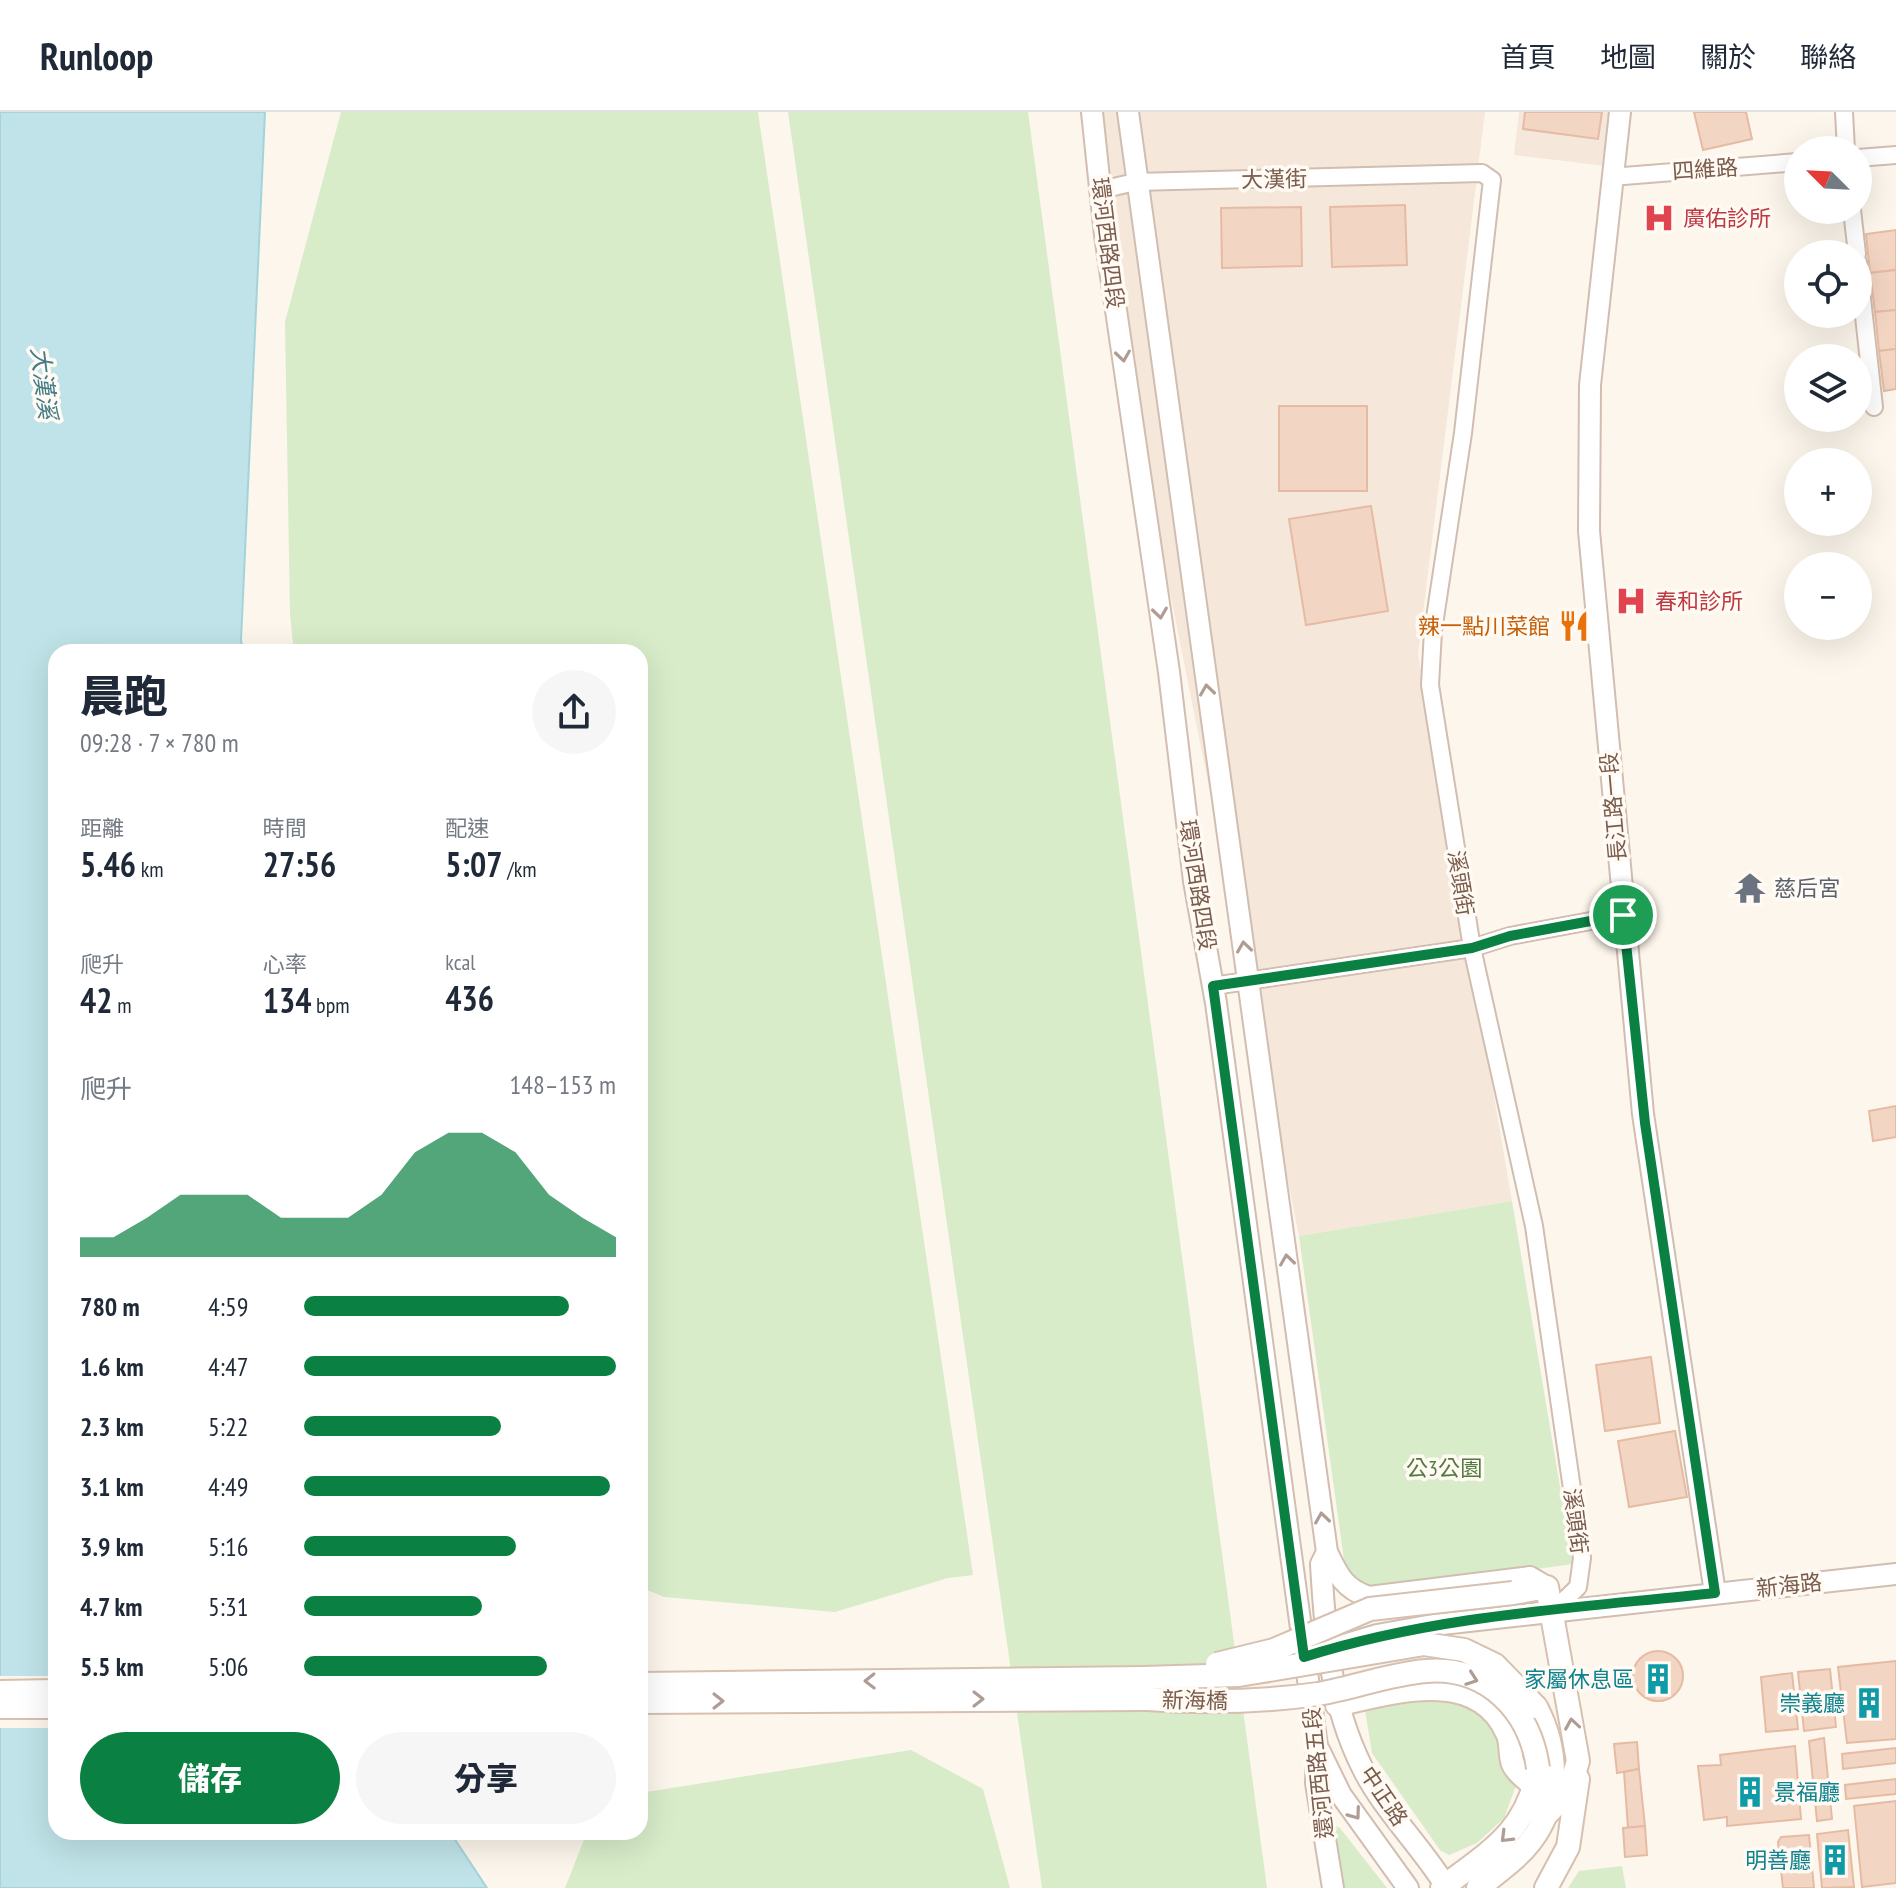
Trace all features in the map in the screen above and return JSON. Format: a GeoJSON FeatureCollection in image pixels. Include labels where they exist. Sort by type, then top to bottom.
{"type":"FeatureCollection","features":[{"type":"Feature","properties":{"kind":"main road"},"geometry":{"type":"LineString","coordinates":[[1144,1678],[1244,1659],[1370,1609],[1547,1587],[1554,1610],[1578,1761],[1578,1795],[1568,1847],[1546,1888]]}},
{"type":"Feature","properties":{"kind":"main road","name":"新海橋"},"geometry":{"type":"LineString","coordinates":[[648,1684],[1239,1675],[1424,1644],[1444,1646],[1464,1650],[1495,1665],[1536,1707],[1549,1731],[1552,1752],[1553,1774],[1543,1818]]}},
{"type":"Feature","properties":{"kind":"main road","name":"新海橋"},"geometry":{"type":"LineString","coordinates":[[648,1702],[1099,1698],[1204,1703],[1318,1694],[1404,1674],[1441,1670],[1488,1685],[1514,1706],[1534,1742],[1536,1777]]}},
{"type":"Feature","properties":{"kind":"main road"},"geometry":{"type":"LineString","coordinates":[[1337,1705],[1412,1689],[1444,1688],[1473,1698],[1496,1715],[1508,1734],[1513,1765],[1536,1777],[1521,1818],[1505,1840],[1445,1887]]}},
{"type":"Feature","properties":{"kind":"main road"},"geometry":{"type":"LineString","coordinates":[[0,1692],[48,1691]]}},
{"type":"Feature","properties":{"kind":"main road"},"geometry":{"type":"LineString","coordinates":[[0,1707],[48,1707]]}},
{"type":"Feature","properties":{"kind":"main road"},"geometry":{"type":"LineString","coordinates":[[1478,1888],[1530,1843],[1543,1818],[1569,1791],[1578,1761]]}},
{"type":"Feature","properties":{"kind":"street","name":"環河西路四段"},"geometry":{"type":"LineString","coordinates":[[1092,112],[1169,672],[1194,881],[1213,986],[1304,1657]]}},
{"type":"Feature","properties":{"kind":"street","name":"環河西路四段"},"geometry":{"type":"LineString","coordinates":[[1128,112],[1135,182],[1327,1552],[1321,1564],[1326,1650]]}},
{"type":"Feature","properties":{"kind":"street","name":"長江路一段"},"geometry":{"type":"LineString","coordinates":[[1620,112],[1590,385],[1588,517],[1623,915],[1645,1123],[1715,1593]]}},
{"type":"Feature","properties":{"kind":"street"},"geometry":{"type":"LineString","coordinates":[[1844,112],[1845,136]]}},
{"type":"Feature","properties":{"kind":"street"},"geometry":{"type":"LineString","coordinates":[[1872,157],[1896,155]]}},
{"type":"Feature","properties":{"kind":"street","name":"四維路"},"geometry":{"type":"LineString","coordinates":[[1611,177],[1784,163]]}},
{"type":"Feature","properties":{"kind":"street","name":"大漢街"},"geometry":{"type":"LineString","coordinates":[[1101,190],[1135,182],[1482,173],[1492,180],[1486,237]]}},
{"type":"Feature","properties":{"kind":"street","name":"溪頭街"},"geometry":{"type":"LineString","coordinates":[[1486,237],[1463,433],[1433,631],[1430,685],[1472,948],[1534,1226],[1582,1558],[1578,1587],[1554,1610]]}},
{"type":"Feature","properties":{"kind":"street"},"geometry":{"type":"LineString","coordinates":[[1865,328],[1874,407]]}},
{"type":"Feature","properties":{"kind":"street"},"geometry":{"type":"LineString","coordinates":[[1213,986],[1472,948],[1510,936],[1623,915]]}},
{"type":"Feature","properties":{"kind":"street"},"geometry":{"type":"LineString","coordinates":[[1327,1552],[1340,1580],[1351,1592],[1369,1597],[1530,1577],[1547,1587]]}},
{"type":"Feature","properties":{"kind":"street","name":"新海路"},"geometry":{"type":"LineString","coordinates":[[1304,1657],[1419,1627],[1896,1574]]}},
{"type":"Feature","properties":{"kind":"street","name":"中正路"},"geometry":{"type":"LineString","coordinates":[[1326,1650],[1337,1705],[1362,1768],[1445,1887]]}},
{"type":"Feature","properties":{"kind":"street","name":"還河西路五段"},"geometry":{"type":"LineString","coordinates":[[1304,1657],[1317,1746],[1316,1783],[1333,1888]]}},
{"type":"Feature","properties":{"kind":"street","name":"中正路"},"geometry":{"type":"LineString","coordinates":[[1317,1746],[1341,1795],[1408,1888]]}},
{"type":"Feature","properties":{"kind":"shaded area"},"geometry":{"type":"Polygon","coordinates":[[[1102,112],[1485,112],[1418,654],[1512,1201],[1299,1236],[1145,468],[1102,112]]]}},
{"type":"Feature","properties":{"kind":"shaded area"},"geometry":{"type":"Polygon","coordinates":[[[1519,112],[1613,112],[1606,166],[1514,155],[1519,112]]]}},
{"type":"Feature","properties":{"kind":"green space"},"geometry":{"type":"Polygon","coordinates":[[[341,112],[758,112],[973,1575],[948,1578],[835,1612],[664,1597],[648,1590],[648,644],[293,644],[290,615],[285,322],[341,112]]]}},
{"type":"Feature","properties":{"kind":"green space"},"geometry":{"type":"Polygon","coordinates":[[[788,112],[1028,112],[1267,1888],[1042,1888],[788,112]]]}},
{"type":"Feature","properties":{"kind":"green space","name":"公3公園"},"geometry":{"type":"Polygon","coordinates":[[[1512,1201],[1573,1564],[1375,1591],[1357,1583],[1344,1560],[1299,1236],[1512,1201]]]}},
{"type":"Feature","properties":{"kind":"green space"},"geometry":{"type":"Polygon","coordinates":[[[1453,1698],[1477,1707],[1502,1728],[1517,1783],[1504,1818],[1477,1843],[1449,1855],[1440,1850],[1372,1753],[1365,1710],[1386,1700],[1453,1698]]]}},
{"type":"Feature","properties":{"kind":"green space"},"geometry":{"type":"Polygon","coordinates":[[[911,1750],[983,1789],[1010,1888],[565,1888],[584,1840],[648,1840],[648,1792],[911,1750]]]}},
{"type":"Feature","properties":{"kind":"green space"},"geometry":{"type":"Polygon","coordinates":[[[1335,1825],[1340,1828],[1387,1888],[1344,1888],[1335,1825]]]}},
{"type":"Feature","properties":{"kind":"green space"},"geometry":{"type":"Polygon","coordinates":[[[1622,1866],[1626,1888],[1568,1888],[1579,1871],[1622,1866]]]}},
{"type":"Feature","properties":{"kind":"water","name":"大漢溪"},"geometry":{"type":"Polygon","coordinates":[[[0,112],[265,112],[242,644],[48,644],[48,1840],[455,1840],[487,1888],[0,1888],[0,112]]]}},
{"type":"Feature","properties":{"kind":"pier"},"geometry":{"type":"Polygon","coordinates":[[[0,1676],[48,1676],[48,1728],[0,1728],[0,1676]]]}},
{"type":"Feature","properties":{"kind":"building"},"geometry":{"type":"Polygon","coordinates":[[[1525,112],[1602,112],[1598,139],[1523,129],[1525,112]]]}},
{"type":"Feature","properties":{"kind":"building"},"geometry":{"type":"Polygon","coordinates":[[[1694,112],[1746,112],[1752,139],[1703,150],[1694,112]]]}},
{"type":"Feature","properties":{"kind":"building"},"geometry":{"type":"Polygon","coordinates":[[[1405,205],[1407,265],[1332,267],[1330,207],[1405,205]]]}},
{"type":"Feature","properties":{"kind":"building"},"geometry":{"type":"Polygon","coordinates":[[[1301,207],[1302,266],[1222,268],[1221,208],[1301,207]]]}},
{"type":"Feature","properties":{"kind":"building"},"geometry":{"type":"Polygon","coordinates":[[[1896,230],[1896,270],[1872,273],[1872,240],[1867,240],[1866,234],[1896,230]]]}},
{"type":"Feature","properties":{"kind":"building"},"geometry":{"type":"Polygon","coordinates":[[[1896,270],[1896,310],[1875,312],[1872,273],[1896,270]]]}},
{"type":"Feature","properties":{"kind":"building"},"geometry":{"type":"Polygon","coordinates":[[[1896,310],[1896,349],[1879,351],[1875,312],[1896,310]]]}},
{"type":"Feature","properties":{"kind":"building"},"geometry":{"type":"Polygon","coordinates":[[[1896,349],[1896,389],[1884,391],[1879,351],[1896,349]]]}},
{"type":"Feature","properties":{"kind":"building"},"geometry":{"type":"Polygon","coordinates":[[[1279,406],[1367,406],[1367,491],[1279,491],[1279,406]]]}},
{"type":"Feature","properties":{"kind":"building"},"geometry":{"type":"Polygon","coordinates":[[[1371,506],[1388,611],[1306,625],[1289,519],[1371,506]]]}},
{"type":"Feature","properties":{"kind":"building"},"geometry":{"type":"Polygon","coordinates":[[[1896,1106],[1896,1137],[1873,1141],[1869,1111],[1896,1106]]]}},
{"type":"Feature","properties":{"kind":"building"},"geometry":{"type":"Polygon","coordinates":[[[1651,1357],[1660,1423],[1605,1431],[1596,1365],[1651,1357]]]}},
{"type":"Feature","properties":{"kind":"building"},"geometry":{"type":"Polygon","coordinates":[[[1675,1431],[1687,1497],[1629,1507],[1618,1441],[1675,1431]]]}},
{"type":"Feature","properties":{"kind":"building","name":"家屬休息區"},"geometry":{"type":"Polygon","coordinates":[[[1658,1651],[1676,1658],[1683,1676],[1676,1694],[1658,1701],[1640,1694],[1633,1676],[1640,1658],[1658,1651]]]}},
{"type":"Feature","properties":{"kind":"building","name":"崇義廳"},"geometry":{"type":"Polygon","coordinates":[[[1896,1661],[1896,1739],[1847,1743],[1838,1667],[1896,1661]]]}},
{"type":"Feature","properties":{"kind":"building"},"geometry":{"type":"Polygon","coordinates":[[[1830,1669],[1836,1727],[1804,1731],[1798,1672],[1830,1669]]]}},
{"type":"Feature","properties":{"kind":"building"},"geometry":{"type":"Polygon","coordinates":[[[1792,1673],[1798,1729],[1766,1732],[1761,1677],[1792,1673]]]}},
{"type":"Feature","properties":{"kind":"building"},"geometry":{"type":"Polygon","coordinates":[[[1824,1738],[1832,1819],[1817,1821],[1809,1741],[1824,1738]]]}},
{"type":"Feature","properties":{"kind":"building"},"geometry":{"type":"Polygon","coordinates":[[[1637,1742],[1639,1769],[1617,1773],[1614,1744],[1637,1742]]]}},
{"type":"Feature","properties":{"kind":"building","name":"景福廳"},"geometry":{"type":"Polygon","coordinates":[[[1795,1746],[1801,1819],[1727,1826],[1727,1817],[1704,1820],[1698,1766],[1721,1765],[1720,1755],[1795,1746]]]}},
{"type":"Feature","properties":{"kind":"building"},"geometry":{"type":"Polygon","coordinates":[[[1896,1748],[1896,1763],[1843,1769],[1842,1754],[1896,1748]]]}},
{"type":"Feature","properties":{"kind":"building"},"geometry":{"type":"Polygon","coordinates":[[[1639,1769],[1645,1826],[1628,1828],[1624,1772],[1639,1769]]]}},
{"type":"Feature","properties":{"kind":"building"},"geometry":{"type":"Polygon","coordinates":[[[1896,1779],[1896,1794],[1846,1799],[1845,1785],[1896,1779]]]}},
{"type":"Feature","properties":{"kind":"building"},"geometry":{"type":"Polygon","coordinates":[[[1896,1801],[1896,1883],[1862,1887],[1854,1806],[1896,1801]]]}},
{"type":"Feature","properties":{"kind":"building"},"geometry":{"type":"Polygon","coordinates":[[[1645,1826],[1647,1855],[1625,1857],[1623,1828],[1645,1826]]]}},
{"type":"Feature","properties":{"kind":"building","name":"明善廳"},"geometry":{"type":"Polygon","coordinates":[[[1848,1830],[1854,1887],[1822,1888],[1817,1834],[1848,1830]]]}},
{"type":"Feature","properties":{"kind":"building"},"geometry":{"type":"Polygon","coordinates":[[[1809,1835],[1814,1888],[1783,1888],[1778,1842],[1781,1837],[1809,1835]]]}},
{"type":"Feature","properties":{"kind":"place","name":"廣佑診所"},"geometry":{"type":"Point","coordinates":[1659,218]}},
{"type":"Feature","properties":{"kind":"place","name":"春和診所"},"geometry":{"type":"Point","coordinates":[1631,601]}},
{"type":"Feature","properties":{"kind":"place","name":"辣一點川菜館"},"geometry":{"type":"Point","coordinates":[1574,626]}},
{"type":"Feature","properties":{"kind":"place","name":"慈后宮"},"geometry":{"type":"Point","coordinates":[1750,888]}},
{"type":"Feature","properties":{"kind":"place","name":"家屬休息區"},"geometry":{"type":"Point","coordinates":[1658,1679]}},
{"type":"Feature","properties":{"kind":"place","name":"崇義廳"},"geometry":{"type":"Point","coordinates":[1869,1703]}},
{"type":"Feature","properties":{"kind":"place","name":"景福廳"},"geometry":{"type":"Point","coordinates":[1750,1792]}},
{"type":"Feature","properties":{"kind":"place","name":"明善廳"},"geometry":{"type":"Point","coordinates":[1835,1860]}},
{"type":"Feature","properties":{"kind":"route"},"geometry":{"type":"LineString","coordinates":[[1623,915],[1645,1123],[1715,1593],[1433,1625],[1377,1635],[1304,1657],[1213,986],[1472,948],[1510,936],[1623,915]]}}]}
